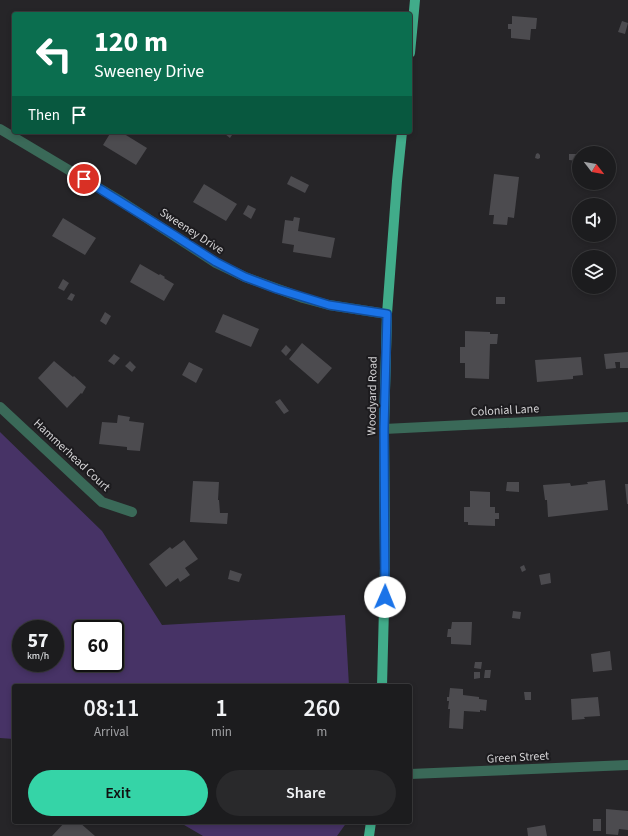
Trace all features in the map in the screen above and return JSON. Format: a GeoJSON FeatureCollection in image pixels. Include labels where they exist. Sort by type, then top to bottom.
{"type":"FeatureCollection","features":[{"type":"Feature","properties":{"kind":"main road"},"geometry":{"type":"LineString","coordinates":[[412,32],[415,0]]}},
{"type":"Feature","properties":{"kind":"main road","name":"Woodyard Road"},"geometry":{"type":"LineString","coordinates":[[382,684],[386,568],[384,429],[387,314],[402,134]]}},
{"type":"Feature","properties":{"kind":"main road"},"geometry":{"type":"LineString","coordinates":[[369,836],[371,824]]}},
{"type":"Feature","properties":{"kind":"street","name":"Sweeney Drive"},"geometry":{"type":"LineString","coordinates":[[0,129],[227,268],[303,298],[329,305],[387,314]]}},
{"type":"Feature","properties":{"kind":"street","name":"Hammerhead Court"},"geometry":{"type":"LineString","coordinates":[[0,407],[102,502],[132,512]]}},
{"type":"Feature","properties":{"kind":"street","name":"Colonial Lane"},"geometry":{"type":"LineString","coordinates":[[384,429],[628,417]]}},
{"type":"Feature","properties":{"kind":"street","name":"Green Street"},"geometry":{"type":"LineString","coordinates":[[412,774],[628,765]]}},
{"type":"Feature","properties":{"kind":"shaded area"},"geometry":{"type":"Polygon","coordinates":[[[0,432],[102,531],[162,625],[345,615],[349,684],[12,684],[12,739],[0,738],[0,432]]]}},
{"type":"Feature","properties":{"kind":"shaded area"},"geometry":{"type":"Polygon","coordinates":[[[182,824],[346,824],[337,836],[203,836],[182,824]]]}},
{"type":"Feature","properties":{"kind":"building"},"geometry":{"type":"Polygon","coordinates":[[[512,16],[537,18],[536,29],[531,29],[530,40],[511,38],[511,29],[508,29],[508,24],[512,24],[512,16]]]}},
{"type":"Feature","properties":{"kind":"building"},"geometry":{"type":"Polygon","coordinates":[[[622,21],[628,23],[625,34],[618,32],[622,21]]]}},
{"type":"Feature","properties":{"kind":"building"},"geometry":{"type":"Polygon","coordinates":[[[110,134],[124,134],[147,148],[136,165],[103,145],[110,134]]]}},
{"type":"Feature","properties":{"kind":"building"},"geometry":{"type":"Polygon","coordinates":[[[225,134],[233,134],[230,138],[225,134]]]}},
{"type":"Feature","properties":{"kind":"building"},"geometry":{"type":"Polygon","coordinates":[[[538,153],[540,158],[538,159],[535,158],[536,154],[538,153]]]}},
{"type":"Feature","properties":{"kind":"building"},"geometry":{"type":"Polygon","coordinates":[[[569,154],[572,154],[572,160],[569,160],[569,154]]]}},
{"type":"Feature","properties":{"kind":"building"},"geometry":{"type":"Polygon","coordinates":[[[494,174],[519,177],[514,218],[508,217],[507,225],[493,224],[494,215],[489,215],[494,174]]]}},
{"type":"Feature","properties":{"kind":"building"},"geometry":{"type":"Polygon","coordinates":[[[291,176],[309,185],[305,193],[287,184],[291,176]]]}},
{"type":"Feature","properties":{"kind":"building"},"geometry":{"type":"Polygon","coordinates":[[[204,184],[237,204],[226,221],[193,202],[204,184]]]}},
{"type":"Feature","properties":{"kind":"building"},"geometry":{"type":"Polygon","coordinates":[[[248,205],[256,209],[251,219],[243,214],[248,205]]]}},
{"type":"Feature","properties":{"kind":"building"},"geometry":{"type":"Polygon","coordinates":[[[294,217],[300,218],[298,231],[335,238],[331,258],[293,252],[294,245],[282,243],[285,220],[293,221],[294,217]]]}},
{"type":"Feature","properties":{"kind":"building"},"geometry":{"type":"Polygon","coordinates":[[[63,218],[96,238],[85,255],[52,236],[63,218]]]}},
{"type":"Feature","properties":{"kind":"building"},"geometry":{"type":"Polygon","coordinates":[[[140,264],[159,275],[160,274],[174,284],[164,301],[130,282],[140,264]]]}},
{"type":"Feature","properties":{"kind":"building"},"geometry":{"type":"Polygon","coordinates":[[[63,279],[69,283],[64,291],[58,288],[63,279]]]}},
{"type":"Feature","properties":{"kind":"building"},"geometry":{"type":"Polygon","coordinates":[[[71,293],[75,295],[72,301],[67,299],[71,293]]]}},
{"type":"Feature","properties":{"kind":"building"},"geometry":{"type":"Polygon","coordinates":[[[496,297],[505,297],[505,304],[496,304],[496,297]]]}},
{"type":"Feature","properties":{"kind":"building"},"geometry":{"type":"Polygon","coordinates":[[[105,312],[111,316],[106,325],[100,321],[105,312]]]}},
{"type":"Feature","properties":{"kind":"building"},"geometry":{"type":"Polygon","coordinates":[[[223,314],[259,329],[251,347],[215,332],[223,314]]]}},
{"type":"Feature","properties":{"kind":"building"},"geometry":{"type":"Polygon","coordinates":[[[465,331],[490,332],[490,334],[498,334],[497,344],[490,344],[489,379],[465,378],[465,363],[460,363],[460,347],[465,347],[465,331]]]}},
{"type":"Feature","properties":{"kind":"building"},"geometry":{"type":"Polygon","coordinates":[[[302,343],[332,368],[318,384],[289,359],[302,343]]]}},
{"type":"Feature","properties":{"kind":"building"},"geometry":{"type":"Polygon","coordinates":[[[286,345],[291,350],[286,356],[281,351],[286,345]]]}},
{"type":"Feature","properties":{"kind":"building"},"geometry":{"type":"Polygon","coordinates":[[[628,352],[628,368],[620,368],[620,362],[615,362],[616,368],[606,369],[604,354],[628,352]]]}},
{"type":"Feature","properties":{"kind":"building"},"geometry":{"type":"Polygon","coordinates":[[[114,354],[120,358],[114,365],[108,361],[114,354]]]}},
{"type":"Feature","properties":{"kind":"building"},"geometry":{"type":"Polygon","coordinates":[[[581,357],[583,375],[573,376],[573,379],[537,382],[535,360],[581,357]]]}},
{"type":"Feature","properties":{"kind":"building"},"geometry":{"type":"Polygon","coordinates":[[[54,361],[86,387],[82,394],[81,393],[67,408],[38,378],[54,361]]]}},
{"type":"Feature","properties":{"kind":"building"},"geometry":{"type":"Polygon","coordinates":[[[130,361],[136,367],[132,372],[125,366],[130,361]]]}},
{"type":"Feature","properties":{"kind":"building"},"geometry":{"type":"Polygon","coordinates":[[[189,362],[203,369],[196,383],[182,375],[189,362]]]}},
{"type":"Feature","properties":{"kind":"building"},"geometry":{"type":"Polygon","coordinates":[[[280,399],[289,411],[284,414],[275,402],[280,399]]]}},
{"type":"Feature","properties":{"kind":"building"},"geometry":{"type":"Polygon","coordinates":[[[118,415],[130,417],[129,421],[144,423],[140,451],[127,450],[127,447],[99,444],[102,422],[117,423],[118,415]]]}},
{"type":"Feature","properties":{"kind":"building"},"geometry":{"type":"Polygon","coordinates":[[[605,480],[608,510],[548,517],[547,500],[545,500],[543,485],[570,483],[571,486],[605,480]]]}},
{"type":"Feature","properties":{"kind":"building"},"geometry":{"type":"Polygon","coordinates":[[[193,481],[219,482],[218,500],[220,513],[228,513],[227,524],[190,522],[193,481]]]}},
{"type":"Feature","properties":{"kind":"building"},"geometry":{"type":"Polygon","coordinates":[[[507,482],[519,482],[519,492],[506,491],[507,482]]]}},
{"type":"Feature","properties":{"kind":"building"},"geometry":{"type":"Polygon","coordinates":[[[625,484],[628,484],[628,504],[627,504],[625,484]]]}},
{"type":"Feature","properties":{"kind":"building"},"geometry":{"type":"Polygon","coordinates":[[[470,491],[490,492],[490,507],[495,507],[495,513],[499,513],[499,519],[495,519],[495,526],[468,525],[468,522],[464,522],[464,507],[470,507],[470,491]]]}},
{"type":"Feature","properties":{"kind":"building"},"geometry":{"type":"Polygon","coordinates":[[[184,540],[198,559],[185,568],[190,575],[180,582],[178,578],[166,587],[149,564],[170,547],[172,549],[184,540]]]}},
{"type":"Feature","properties":{"kind":"building"},"geometry":{"type":"Polygon","coordinates":[[[524,565],[526,570],[522,572],[520,567],[524,565]]]}},
{"type":"Feature","properties":{"kind":"building"},"geometry":{"type":"Polygon","coordinates":[[[230,570],[242,574],[239,582],[228,579],[230,570]]]}},
{"type":"Feature","properties":{"kind":"building"},"geometry":{"type":"Polygon","coordinates":[[[550,573],[551,583],[541,585],[539,575],[550,573]]]}},
{"type":"Feature","properties":{"kind":"building"},"geometry":{"type":"Polygon","coordinates":[[[513,611],[521,612],[520,619],[512,618],[513,611]]]}},
{"type":"Feature","properties":{"kind":"building"},"geometry":{"type":"Polygon","coordinates":[[[452,622],[472,622],[471,645],[451,644],[451,637],[447,637],[448,629],[451,629],[452,622]]]}},
{"type":"Feature","properties":{"kind":"building"},"geometry":{"type":"Polygon","coordinates":[[[610,651],[612,670],[593,672],[591,654],[610,651]]]}},
{"type":"Feature","properties":{"kind":"building"},"geometry":{"type":"Polygon","coordinates":[[[475,662],[482,662],[481,669],[474,668],[475,662]]]}},
{"type":"Feature","properties":{"kind":"building"},"geometry":{"type":"Polygon","coordinates":[[[485,670],[491,670],[490,678],[484,678],[485,670]]]}},
{"type":"Feature","properties":{"kind":"building"},"geometry":{"type":"Polygon","coordinates":[[[474,672],[480,672],[480,678],[474,679],[474,672]]]}},
{"type":"Feature","properties":{"kind":"building"},"geometry":{"type":"Polygon","coordinates":[[[450,688],[463,689],[463,695],[479,697],[479,699],[487,700],[486,711],[464,711],[463,729],[449,728],[450,709],[448,709],[449,701],[447,701],[447,697],[449,697],[450,688]]]}},
{"type":"Feature","properties":{"kind":"building"},"geometry":{"type":"Polygon","coordinates":[[[524,692],[531,692],[531,700],[525,700],[524,692]]]}},
{"type":"Feature","properties":{"kind":"building"},"geometry":{"type":"Polygon","coordinates":[[[598,697],[600,716],[584,717],[585,719],[572,720],[571,699],[598,697]]]}},
{"type":"Feature","properties":{"kind":"building"},"geometry":{"type":"Polygon","coordinates":[[[606,809],[628,811],[628,830],[619,829],[618,835],[606,834],[606,809]]]}},
{"type":"Feature","properties":{"kind":"building"},"geometry":{"type":"Polygon","coordinates":[[[593,819],[601,819],[601,831],[593,831],[593,819]]]}},
{"type":"Feature","properties":{"kind":"building"},"geometry":{"type":"Polygon","coordinates":[[[63,824],[81,824],[95,836],[52,836],[63,824]]]}},
{"type":"Feature","properties":{"kind":"building"},"geometry":{"type":"Polygon","coordinates":[[[545,825],[547,836],[528,836],[527,828],[545,825]]]}},
{"type":"Feature","properties":{"kind":"route"},"geometry":{"type":"LineString","coordinates":[[84,179],[216,262],[245,277],[303,298],[329,305],[387,314],[384,429],[385,597]]}}]}
